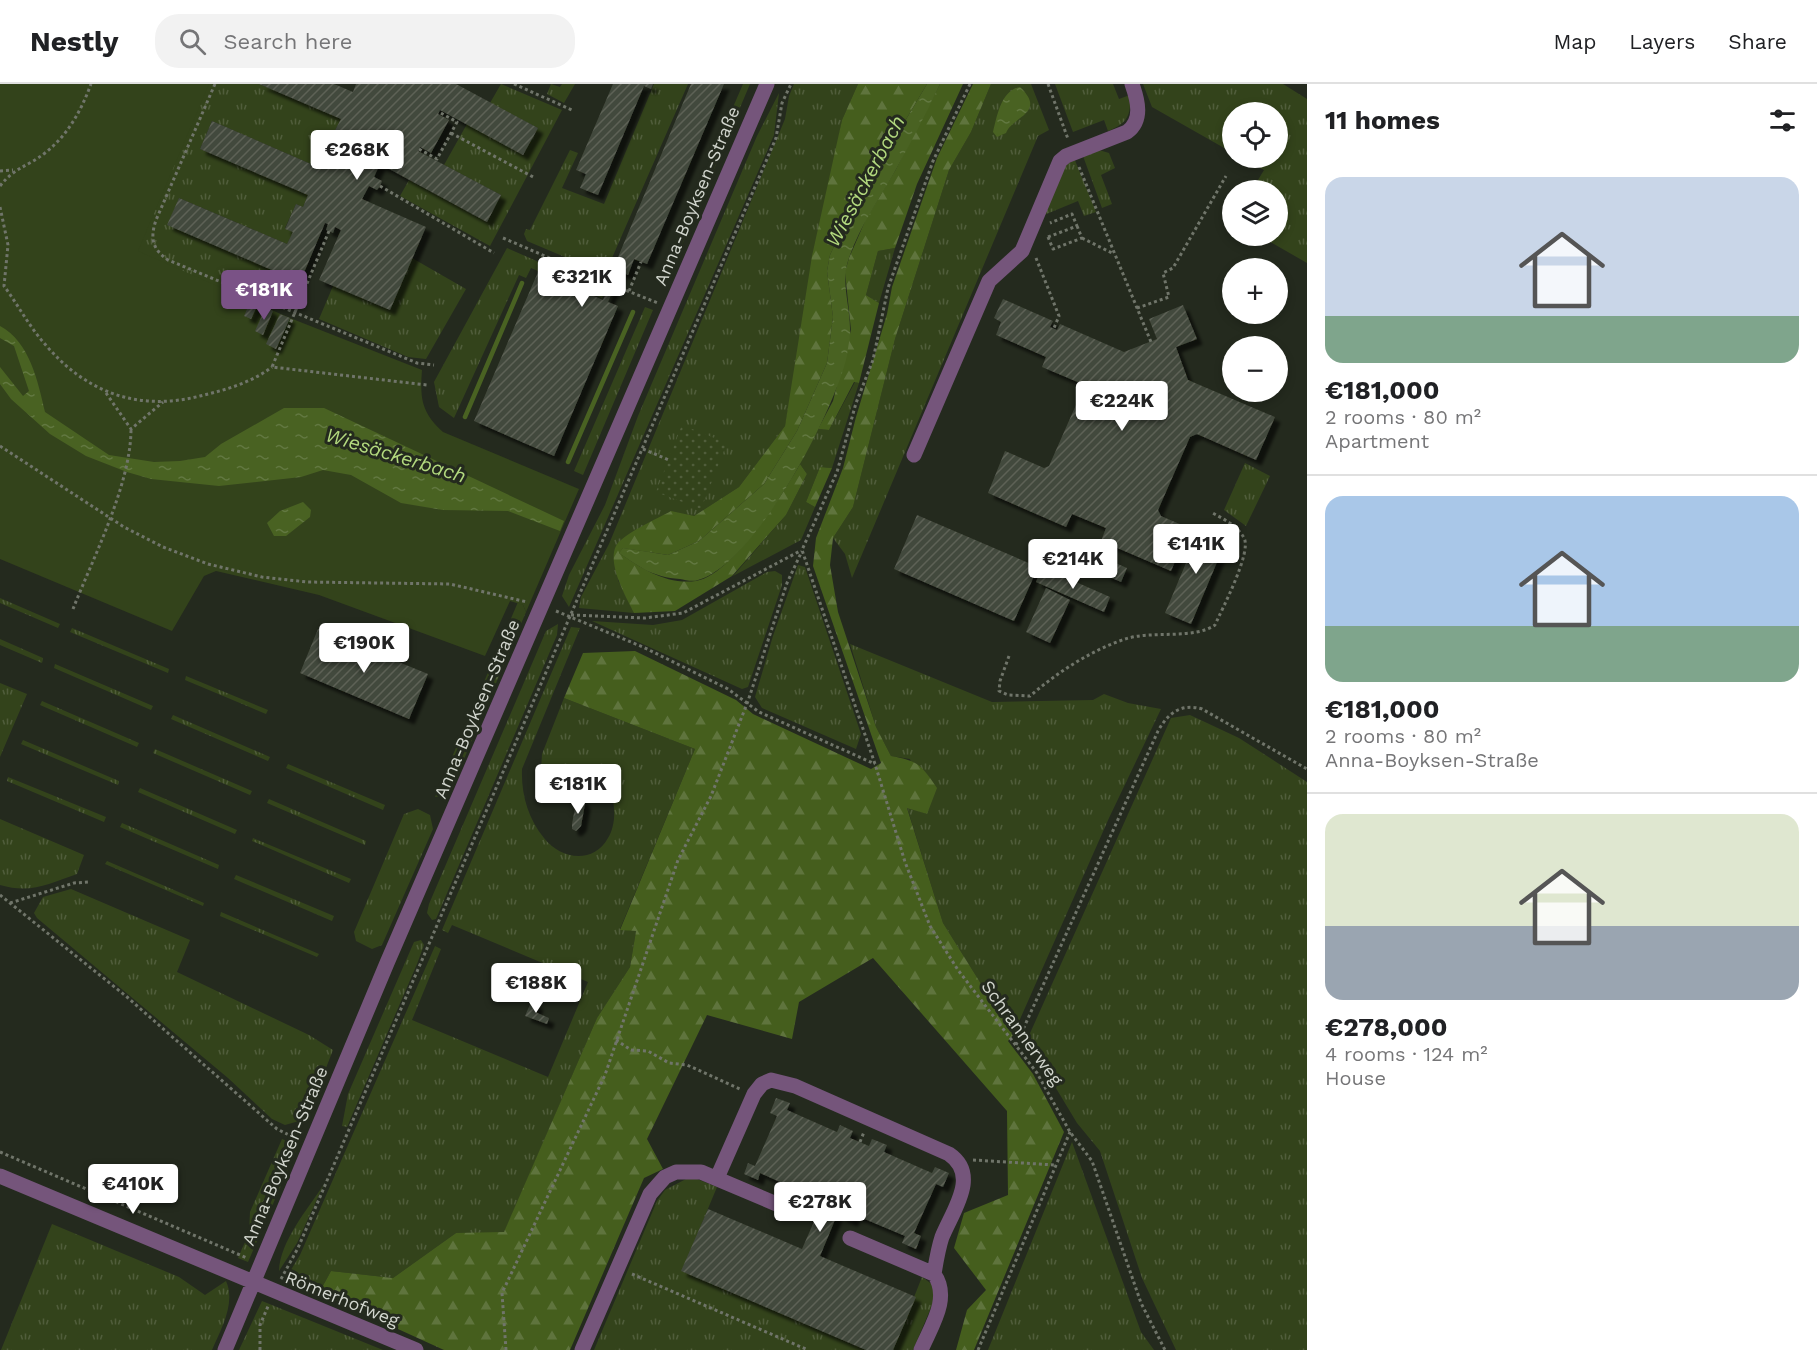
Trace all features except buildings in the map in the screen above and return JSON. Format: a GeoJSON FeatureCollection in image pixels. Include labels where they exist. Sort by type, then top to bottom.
{"type":"FeatureCollection","features":[{"type":"Feature","properties":{"kind":"street","name":"Anna-Boyksen-Straße"},"geometry":{"type":"LineString","coordinates":[[225,1350],[387,963],[767,84]]}},
{"type":"Feature","properties":{"kind":"street"},"geometry":{"type":"LineString","coordinates":[[914,455],[989,281],[1022,251],[1028,236],[1039,223],[1060,161],[1073,153],[1127,132],[1136,125],[1138,114],[1131,84]]}},
{"type":"Feature","properties":{"kind":"street"},"geometry":{"type":"LineString","coordinates":[[717,1178],[754,1095],[766,1082],[782,1081],[956,1159],[964,1174],[964,1185],[941,1239],[933,1274]]}},
{"type":"Feature","properties":{"kind":"street"},"geometry":{"type":"LineString","coordinates":[[582,1350],[645,1204],[657,1184],[665,1177],[686,1170],[701,1172],[793,1211]]}},
{"type":"Feature","properties":{"kind":"street","name":"Römerhofweg"},"geometry":{"type":"LineString","coordinates":[[0,1176],[416,1350]]}},
{"type":"Feature","properties":{"kind":"street"},"geometry":{"type":"LineString","coordinates":[[850,1238],[933,1274],[940,1283],[940,1305],[921,1350]]}},
{"type":"Feature","properties":{"kind":"path"},"geometry":{"type":"LineString","coordinates":[[0,171],[13,170],[44,154],[57,142],[72,125],[91,84]]}},
{"type":"Feature","properties":{"kind":"path"},"geometry":{"type":"LineString","coordinates":[[215,84],[153,228],[153,242],[160,254],[168,260],[417,363],[434,364]]}},
{"type":"Feature","properties":{"kind":"path"},"geometry":{"type":"LineString","coordinates":[[514,84],[572,110]]}},
{"type":"Feature","properties":{"kind":"path"},"geometry":{"type":"LineString","coordinates":[[260,1350],[260,1325],[333,1166],[776,138],[782,103],[791,84]]}},
{"type":"Feature","properties":{"kind":"path"},"geometry":{"type":"LineString","coordinates":[[506,1350],[502,1293],[605,1076],[678,860],[711,796],[748,701],[787,583],[837,472],[856,403],[873,360],[888,288],[933,161],[970,84]]}},
{"type":"Feature","properties":{"kind":"path"},"geometry":{"type":"LineString","coordinates":[[1048,84],[1112,253],[1150,342]]}},
{"type":"Feature","properties":{"kind":"path"},"geometry":{"type":"LineString","coordinates":[[418,149],[437,159],[457,122],[439,112]]}},
{"type":"Feature","properties":{"kind":"path"},"geometry":{"type":"LineString","coordinates":[[451,133],[536,177]]}},
{"type":"Feature","properties":{"kind":"path"},"geometry":{"type":"LineString","coordinates":[[0,186],[13,170]]}},
{"type":"Feature","properties":{"kind":"path"},"geometry":{"type":"LineString","coordinates":[[1137,308],[1169,297],[1162,273],[1173,268],[1226,176]]}},
{"type":"Feature","properties":{"kind":"path"},"geometry":{"type":"LineString","coordinates":[[380,186],[494,253]]}},
{"type":"Feature","properties":{"kind":"path"},"geometry":{"type":"LineString","coordinates":[[0,207],[8,245],[2,287],[50,349],[84,380],[106,393],[163,402],[194,398],[239,384],[272,367],[427,385]]}},
{"type":"Feature","properties":{"kind":"path"},"geometry":{"type":"LineString","coordinates":[[1082,238],[1053,249],[1039,223],[1072,214],[1082,238],[1112,253]]}},
{"type":"Feature","properties":{"kind":"path"},"geometry":{"type":"LineString","coordinates":[[1048,237],[1077,226]]}},
{"type":"Feature","properties":{"kind":"path"},"geometry":{"type":"LineString","coordinates":[[272,367],[329,231]]}},
{"type":"Feature","properties":{"kind":"path"},"geometry":{"type":"LineString","coordinates":[[1028,236],[1059,316],[1054,328]]}},
{"type":"Feature","properties":{"kind":"path"},"geometry":{"type":"LineString","coordinates":[[503,238],[610,284]]}},
{"type":"Feature","properties":{"kind":"path"},"geometry":{"type":"LineString","coordinates":[[629,291],[641,262]]}},
{"type":"Feature","properties":{"kind":"path"},"geometry":{"type":"LineString","coordinates":[[615,286],[671,308]]}},
{"type":"Feature","properties":{"kind":"path"},"geometry":{"type":"LineString","coordinates":[[73,609],[110,518],[131,444],[131,429],[106,393]]}},
{"type":"Feature","properties":{"kind":"path"},"geometry":{"type":"LineString","coordinates":[[131,429],[163,402]]}},
{"type":"Feature","properties":{"kind":"path"},"geometry":{"type":"LineString","coordinates":[[0,446],[110,518],[182,555],[262,577],[325,583],[450,584],[542,606],[569,615],[586,625],[643,647],[748,701],[759,711],[875,764]]}},
{"type":"Feature","properties":{"kind":"path"},"geometry":{"type":"LineString","coordinates":[[642,449],[669,460]]}},
{"type":"Feature","properties":{"kind":"path"},"geometry":{"type":"LineString","coordinates":[[1009,656],[999,681],[999,691],[1008,695],[1030,696],[1059,671],[1126,639],[1161,632],[1204,632],[1215,625],[1246,553],[1245,539],[1233,524],[1211,512]]}},
{"type":"Feature","properties":{"kind":"path"},"geometry":{"type":"LineString","coordinates":[[569,615],[645,618],[683,612],[802,550]]}},
{"type":"Feature","properties":{"kind":"path","name":"Schrannerweg"},"geometry":{"type":"LineString","coordinates":[[802,550],[875,764],[905,862],[930,926],[958,970],[1043,1082],[1070,1132],[1088,1153],[1097,1172],[1141,1303],[1166,1350]]}},
{"type":"Feature","properties":{"kind":"path"},"geometry":{"type":"LineString","coordinates":[[1017,1045],[1158,731],[1169,715],[1184,707],[1202,709],[1307,769]]}},
{"type":"Feature","properties":{"kind":"path"},"geometry":{"type":"LineString","coordinates":[[10,903],[74,883],[89,882]]}},
{"type":"Feature","properties":{"kind":"path"},"geometry":{"type":"LineString","coordinates":[[0,895],[127,997],[271,1124],[311,1146]]}},
{"type":"Feature","properties":{"kind":"path"},"geometry":{"type":"LineString","coordinates":[[616,1040],[631,1050],[648,1051],[669,1063],[687,1065],[754,1095]]}},
{"type":"Feature","properties":{"kind":"path"},"geometry":{"type":"LineString","coordinates":[[978,1350],[1070,1132]]}},
{"type":"Feature","properties":{"kind":"path"},"geometry":{"type":"LineString","coordinates":[[0,1152],[284,1273]]}},
{"type":"Feature","properties":{"kind":"path"},"geometry":{"type":"LineString","coordinates":[[956,1159],[1055,1165]]}},
{"type":"Feature","properties":{"kind":"path"},"geometry":{"type":"LineString","coordinates":[[617,1268],[808,1350]]}},
{"type":"Feature","properties":{"kind":"green space"},"geometry":{"type":"Polygon","coordinates":[[[0,84],[209,84],[138,251],[290,318],[422,370],[421,389],[426,411],[443,432],[579,489],[526,612],[523,605],[510,601],[485,656],[319,595],[216,571],[204,576],[172,631],[0,559],[0,84]]]}},
{"type":"Feature","properties":{"kind":"green space"},"geometry":{"type":"Polygon","coordinates":[[[157,84],[259,84],[341,119],[322,155],[325,157],[320,168],[212,121],[200,149],[308,195],[303,207],[296,204],[285,228],[293,232],[287,244],[179,198],[168,225],[300,282],[291,305],[256,292],[251,300],[146,263],[131,242],[157,84]]]}},
{"type":"Feature","properties":{"kind":"green space"},"geometry":{"type":"Polygon","coordinates":[[[501,84],[562,110],[490,246],[400,196],[409,180],[487,222],[501,195],[444,165],[467,124],[523,155],[538,128],[490,103],[501,84]]]}},
{"type":"Feature","properties":{"kind":"green space"},"geometry":{"type":"Polygon","coordinates":[[[551,84],[560,87],[562,84],[575,84],[564,103],[547,94],[551,84]]]}},
{"type":"Feature","properties":{"kind":"green space"},"geometry":{"type":"Polygon","coordinates":[[[654,84],[688,84],[605,274],[527,241],[524,234],[526,229],[530,230],[570,150],[578,153],[562,188],[604,204],[654,84]]]}},
{"type":"Feature","properties":{"kind":"green space"},"geometry":{"type":"Polygon","coordinates":[[[743,84],[750,84],[682,245],[675,242],[743,84]]]}},
{"type":"Feature","properties":{"kind":"green space"},"geometry":{"type":"Polygon","coordinates":[[[794,84],[858,84],[842,120],[785,426],[739,487],[694,516],[618,580],[634,613],[579,608],[581,597],[609,544],[785,119],[789,96],[794,84]]]}},
{"type":"Feature","properties":{"kind":"green space"},"geometry":{"type":"Polygon","coordinates":[[[858,84],[927,84],[892,143],[871,187],[846,221],[830,255],[827,271],[833,317],[827,363],[797,431],[764,484],[699,541],[668,555],[623,548],[619,553],[655,575],[675,581],[696,581],[710,576],[725,565],[755,532],[800,464],[807,474],[786,515],[732,576],[675,611],[634,613],[622,590],[614,562],[616,546],[620,541],[633,531],[671,511],[694,516],[739,487],[785,426],[812,256],[842,120],[858,84]]]}},
{"type":"Feature","properties":{"kind":"green space"},"geometry":{"type":"Polygon","coordinates":[[[940,84],[963,84],[917,184],[895,248],[878,251],[866,295],[879,303],[859,383],[854,382],[829,430],[818,429],[833,401],[851,330],[845,272],[849,258],[866,219],[895,171],[940,84]]]}},
{"type":"Feature","properties":{"kind":"green space"},"geometry":{"type":"Polygon","coordinates":[[[973,84],[991,84],[971,132],[949,170],[895,339],[853,507],[833,538],[830,565],[838,612],[876,727],[891,756],[914,762],[937,788],[927,814],[907,808],[943,923],[1013,1035],[1008,1041],[1033,1074],[1064,1132],[974,1350],[956,1350],[967,1310],[986,1290],[954,1248],[964,1213],[1008,1195],[1007,1111],[873,958],[799,1002],[792,1039],[707,1015],[647,1139],[663,1169],[644,1178],[570,1350],[444,1350],[319,1293],[331,1271],[393,1278],[456,1233],[504,1232],[597,1018],[630,967],[636,931],[620,930],[695,749],[564,698],[583,653],[635,651],[736,700],[753,714],[871,769],[881,763],[813,566],[816,538],[843,468],[887,314],[892,287],[937,158],[973,84]]]}},
{"type":"Feature","properties":{"kind":"green space"},"geometry":{"type":"Polygon","coordinates":[[[991,84],[1031,84],[1049,130],[1038,136],[852,578],[845,554],[833,538],[853,507],[895,339],[949,170],[971,132],[991,84]]]}},
{"type":"Feature","properties":{"kind":"green space"},"geometry":{"type":"Polygon","coordinates":[[[1055,84],[1113,84],[1119,99],[1130,95],[1127,118],[1120,125],[1108,131],[1104,120],[1073,132],[1055,84]]]}},
{"type":"Feature","properties":{"kind":"green space"},"geometry":{"type":"Polygon","coordinates":[[[1143,84],[1283,84],[1307,99],[1307,263],[1277,246],[1288,246],[1288,180],[1258,180],[1264,170],[1260,168],[1288,168],[1288,102],[1222,102],[1222,147],[1152,107],[1143,84]]]}},
{"type":"Feature","properties":{"kind":"green space"},"geometry":{"type":"Polygon","coordinates":[[[779,93],[774,135],[569,607],[562,596],[569,575],[605,505],[638,416],[757,136],[779,93]]]}},
{"type":"Feature","properties":{"kind":"green space"},"geometry":{"type":"Polygon","coordinates":[[[1099,150],[1109,153],[1115,168],[1101,175],[1112,204],[1102,208],[1083,156],[1099,150]]]}},
{"type":"Feature","properties":{"kind":"green space"},"geometry":{"type":"Polygon","coordinates":[[[1074,158],[1096,212],[1084,216],[1078,201],[1044,215],[1066,165],[1074,158]]]}},
{"type":"Feature","properties":{"kind":"green space"},"geometry":{"type":"Polygon","coordinates":[[[507,248],[605,291],[602,298],[531,268],[526,278],[519,275],[454,418],[439,407],[434,382],[507,248]]]}},
{"type":"Feature","properties":{"kind":"green space"},"geometry":{"type":"Polygon","coordinates":[[[895,248],[879,303],[866,295],[878,251],[895,248]]]}},
{"type":"Feature","properties":{"kind":"green space"},"geometry":{"type":"Polygon","coordinates":[[[412,258],[466,289],[426,359],[408,357],[319,319],[333,286],[390,310],[412,258]]]}},
{"type":"Feature","properties":{"kind":"green space"},"geometry":{"type":"Polygon","coordinates":[[[645,307],[653,310],[583,475],[574,471],[645,307]]]}},
{"type":"Feature","properties":{"kind":"green space"},"geometry":{"type":"Polygon","coordinates":[[[855,382],[859,383],[832,468],[820,467],[806,502],[815,507],[801,540],[733,576],[786,515],[807,474],[800,464],[818,429],[829,430],[855,382]]]}},
{"type":"Feature","properties":{"kind":"green space"},"geometry":{"type":"Polygon","coordinates":[[[682,425],[727,443],[701,509],[656,492],[682,425]]]}},
{"type":"Feature","properties":{"kind":"green space"},"geometry":{"type":"Polygon","coordinates":[[[1245,463],[1270,476],[1246,526],[1224,510],[1245,463]]]}},
{"type":"Feature","properties":{"kind":"green space"},"geometry":{"type":"Polygon","coordinates":[[[820,467],[832,468],[815,507],[806,502],[820,467]]]}},
{"type":"Feature","properties":{"kind":"green space"},"geometry":{"type":"Polygon","coordinates":[[[798,565],[805,567],[861,734],[856,749],[762,708],[755,697],[798,565]]]}},
{"type":"Feature","properties":{"kind":"green space"},"geometry":{"type":"Polygon","coordinates":[[[775,571],[782,575],[782,585],[748,687],[742,689],[592,621],[653,625],[682,620],[767,572],[775,571]]]}},
{"type":"Feature","properties":{"kind":"green space"},"geometry":{"type":"Polygon","coordinates":[[[0,598],[60,624],[58,628],[0,603],[0,598]]]}},
{"type":"Feature","properties":{"kind":"green space"},"geometry":{"type":"Polygon","coordinates":[[[518,602],[523,605],[526,612],[451,790],[444,796],[435,797],[518,602]]]}},
{"type":"Feature","properties":{"kind":"green space"},"geometry":{"type":"Polygon","coordinates":[[[558,624],[557,635],[436,919],[432,920],[427,913],[429,904],[546,631],[558,624]]]}},
{"type":"Feature","properties":{"kind":"green space"},"geometry":{"type":"Polygon","coordinates":[[[571,627],[580,628],[522,769],[524,797],[530,814],[538,830],[551,845],[559,851],[576,856],[594,852],[602,847],[608,838],[614,819],[612,797],[608,787],[595,773],[581,770],[550,778],[541,770],[542,754],[564,698],[695,749],[620,929],[636,931],[630,967],[597,1018],[504,1233],[456,1233],[393,1278],[331,1271],[319,1293],[286,1278],[300,1255],[435,946],[441,949],[412,1020],[548,1077],[588,982],[452,925],[448,933],[442,930],[571,627]]]}},
{"type":"Feature","properties":{"kind":"green space"},"geometry":{"type":"Polygon","coordinates":[[[72,628],[169,669],[168,673],[70,632],[72,628]]]}},
{"type":"Feature","properties":{"kind":"green space"},"geometry":{"type":"Polygon","coordinates":[[[0,639],[43,658],[42,663],[0,645],[0,639]]]}},
{"type":"Feature","properties":{"kind":"green space"},"geometry":{"type":"Polygon","coordinates":[[[850,644],[992,702],[1093,700],[1104,694],[1128,703],[1161,709],[1109,818],[1013,1035],[943,923],[907,807],[927,814],[910,759],[891,756],[876,727],[850,644]]]}},
{"type":"Feature","properties":{"kind":"green space"},"geometry":{"type":"Polygon","coordinates":[[[55,664],[153,706],[151,710],[54,668],[55,664]]]}},
{"type":"Feature","properties":{"kind":"green space"},"geometry":{"type":"Polygon","coordinates":[[[186,676],[268,710],[266,714],[185,680],[186,676]]]}},
{"type":"Feature","properties":{"kind":"green space"},"geometry":{"type":"Polygon","coordinates":[[[0,683],[27,694],[0,757],[0,683]]]}},
{"type":"Feature","properties":{"kind":"green space"},"geometry":{"type":"Polygon","coordinates":[[[42,701],[139,743],[137,747],[40,705],[42,701]]]}},
{"type":"Feature","properties":{"kind":"green space"},"geometry":{"type":"Polygon","coordinates":[[[173,715],[270,757],[268,761],[171,719],[173,715]]]}},
{"type":"Feature","properties":{"kind":"green space"},"geometry":{"type":"Polygon","coordinates":[[[1190,715],[1239,738],[1307,782],[1307,1350],[1176,1350],[1142,1278],[1100,1151],[1077,1123],[1027,1040],[1171,718],[1190,715]]]}},
{"type":"Feature","properties":{"kind":"green space"},"geometry":{"type":"Polygon","coordinates":[[[23,740],[119,781],[118,785],[21,744],[23,740]]]}},
{"type":"Feature","properties":{"kind":"green space"},"geometry":{"type":"Polygon","coordinates":[[[155,749],[252,791],[250,795],[153,753],[155,749]]]}},
{"type":"Feature","properties":{"kind":"green space"},"geometry":{"type":"Polygon","coordinates":[[[288,764],[385,805],[383,810],[286,768],[288,764]]]}},
{"type":"Feature","properties":{"kind":"green space"},"geometry":{"type":"Polygon","coordinates":[[[8,777],[106,817],[104,822],[7,781],[8,777]]]}},
{"type":"Feature","properties":{"kind":"green space"},"geometry":{"type":"Polygon","coordinates":[[[140,788],[237,830],[235,834],[138,792],[140,788]]]}},
{"type":"Feature","properties":{"kind":"green space"},"geometry":{"type":"Polygon","coordinates":[[[269,799],[366,841],[365,845],[267,803],[269,799]]]}},
{"type":"Feature","properties":{"kind":"green space"},"geometry":{"type":"Polygon","coordinates":[[[418,809],[430,815],[433,829],[382,945],[372,949],[356,941],[354,932],[404,814],[418,809]]]}},
{"type":"Feature","properties":{"kind":"green space"},"geometry":{"type":"Polygon","coordinates":[[[0,819],[84,855],[77,874],[30,888],[11,888],[0,885],[0,819]]]}},
{"type":"Feature","properties":{"kind":"green space"},"geometry":{"type":"Polygon","coordinates":[[[122,823],[219,865],[218,869],[120,827],[122,823]]]}},
{"type":"Feature","properties":{"kind":"green space"},"geometry":{"type":"Polygon","coordinates":[[[253,838],[351,879],[349,883],[252,841],[253,838]]]}},
{"type":"Feature","properties":{"kind":"green space"},"geometry":{"type":"Polygon","coordinates":[[[107,861],[204,903],[203,906],[105,864],[107,861]]]}},
{"type":"Feature","properties":{"kind":"green space"},"geometry":{"type":"Polygon","coordinates":[[[236,875],[334,916],[332,921],[234,879],[236,875]]]}},
{"type":"Feature","properties":{"kind":"green space"},"geometry":{"type":"Polygon","coordinates":[[[71,889],[190,940],[177,972],[309,1035],[333,1050],[306,1119],[285,1125],[272,1119],[228,1078],[37,918],[34,913],[43,897],[71,889]]]}},
{"type":"Feature","properties":{"kind":"green space"},"geometry":{"type":"Polygon","coordinates":[[[221,912],[319,954],[317,957],[220,916],[221,912]]]}},
{"type":"Feature","properties":{"kind":"green space"},"geometry":{"type":"Polygon","coordinates":[[[421,940],[424,945],[417,964],[347,1127],[342,1126],[348,1094],[414,942],[421,940]]]}},
{"type":"Feature","properties":{"kind":"green space"},"geometry":{"type":"Polygon","coordinates":[[[282,1139],[298,1146],[248,1262],[238,1258],[249,1233],[250,1212],[282,1139]]]}},
{"type":"Feature","properties":{"kind":"green space"},"geometry":{"type":"Polygon","coordinates":[[[1072,1142],[1141,1332],[1154,1350],[988,1350],[1072,1142]]]}},
{"type":"Feature","properties":{"kind":"green space"},"geometry":{"type":"Polygon","coordinates":[[[686,1179],[697,1179],[717,1187],[682,1271],[866,1350],[594,1350],[657,1201],[665,1190],[686,1179]]]}},
{"type":"Feature","properties":{"kind":"green space"},"geometry":{"type":"Polygon","coordinates":[[[324,1184],[297,1243],[279,1271],[289,1237],[324,1184]]]}},
{"type":"Feature","properties":{"kind":"green space"},"geometry":{"type":"Polygon","coordinates":[[[52,1224],[179,1277],[205,1295],[226,1281],[229,1289],[228,1307],[212,1350],[1,1350],[52,1224]]]}},
{"type":"Feature","properties":{"kind":"green space"},"geometry":{"type":"Polygon","coordinates":[[[922,1277],[933,1285],[935,1298],[913,1350],[893,1350],[922,1277]]]}},
{"type":"Feature","properties":{"kind":"green space"},"geometry":{"type":"Polygon","coordinates":[[[262,1301],[383,1350],[239,1350],[262,1301]]]}},
{"type":"Feature","properties":{"kind":"water"},"geometry":{"type":"Polygon","coordinates":[[[927,84],[940,84],[924,118],[852,249],[845,277],[850,320],[847,355],[840,380],[827,411],[789,482],[767,517],[743,547],[720,569],[691,581],[662,576],[641,567],[619,553],[623,548],[668,555],[699,541],[764,484],[797,431],[827,363],[833,317],[827,271],[830,255],[846,221],[871,187],[892,143],[927,84]]]}},
{"type":"Feature","properties":{"kind":"water"},"geometry":{"type":"Polygon","coordinates":[[[1020,87],[1030,103],[1029,108],[1006,133],[997,137],[993,132],[1004,98],[1008,93],[1020,87]]]}},
{"type":"Feature","properties":{"kind":"water","name":"Wiesäckerbach"},"geometry":{"type":"Polygon","coordinates":[[[0,326],[19,342],[26,352],[36,376],[45,412],[109,455],[154,462],[205,457],[221,444],[284,408],[324,408],[564,521],[560,531],[508,511],[443,510],[401,503],[351,475],[323,470],[301,477],[219,486],[151,479],[127,472],[86,456],[50,434],[11,399],[0,384],[0,367],[23,396],[29,391],[14,346],[0,338],[0,326]]]}},
{"type":"Feature","properties":{"kind":"water"},"geometry":{"type":"Polygon","coordinates":[[[303,502],[311,510],[310,517],[286,536],[274,536],[267,523],[280,511],[303,502]]]}},
{"type":"Feature","properties":{"kind":"waterway"},"geometry":{"type":"LineString","coordinates":[[465,417],[522,283]]}},
{"type":"Feature","properties":{"kind":"waterway"},"geometry":{"type":"LineString","coordinates":[[568,462],[633,312]]}}]}
